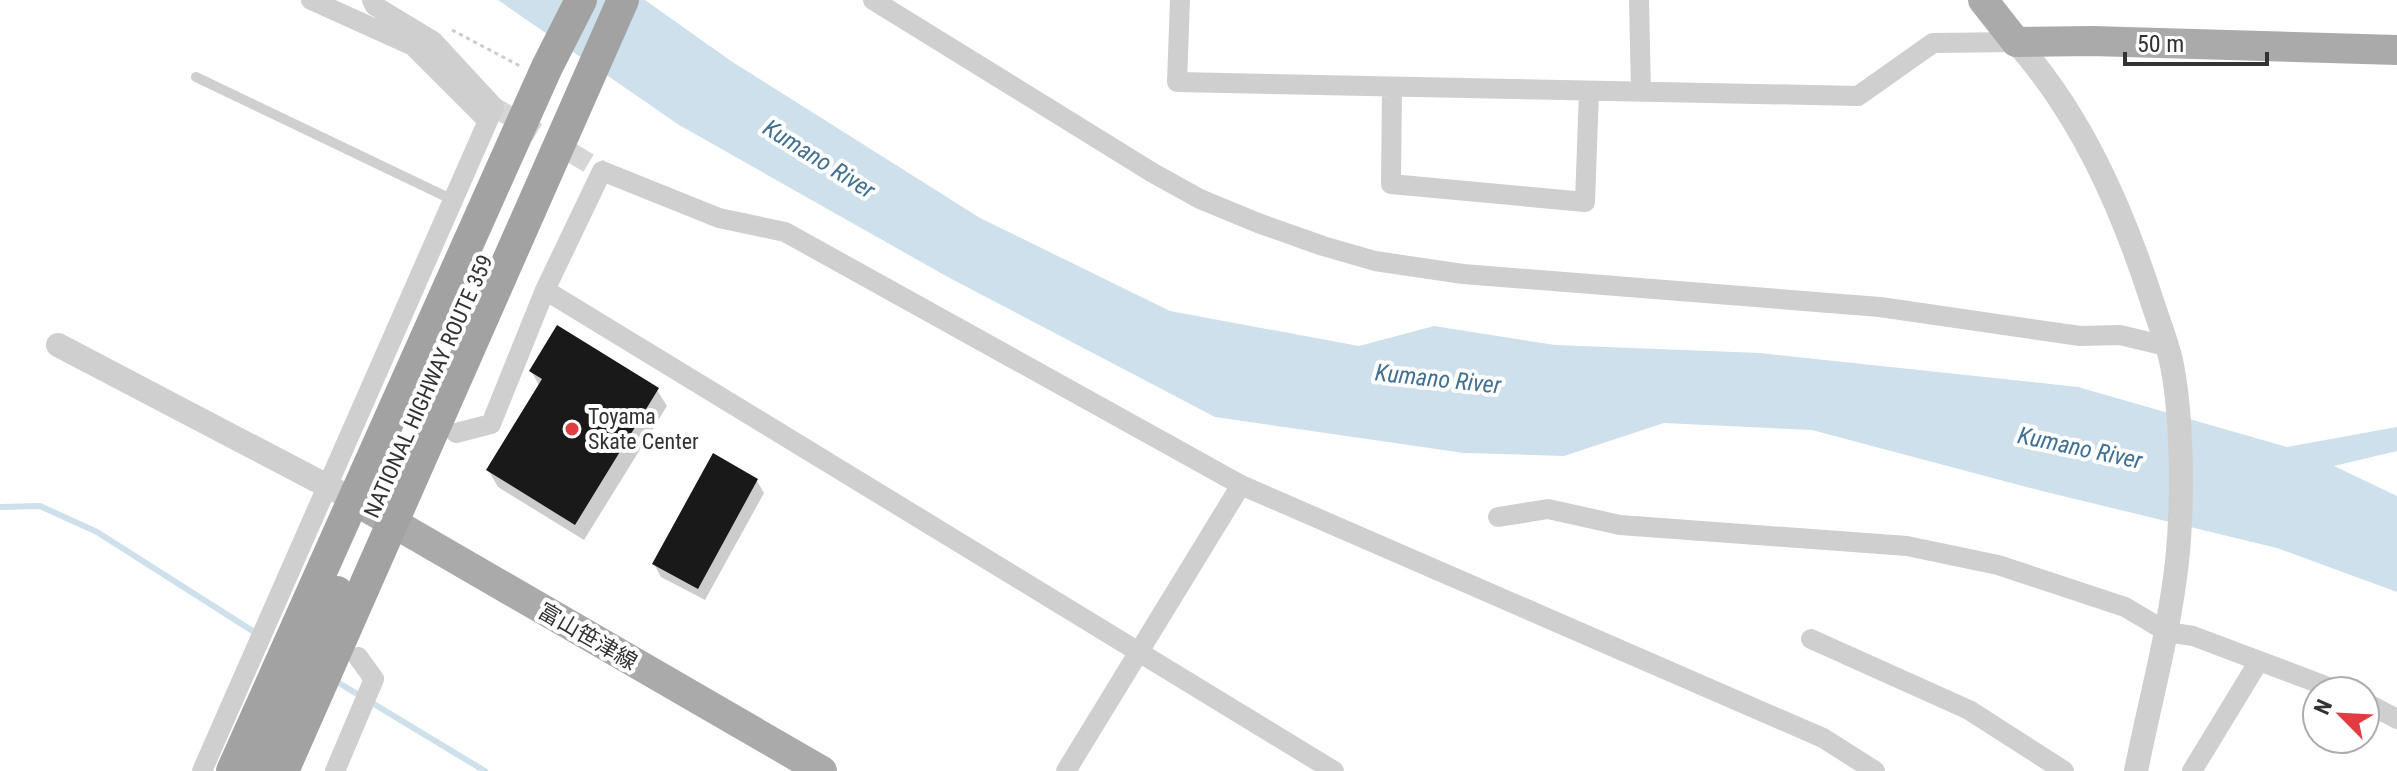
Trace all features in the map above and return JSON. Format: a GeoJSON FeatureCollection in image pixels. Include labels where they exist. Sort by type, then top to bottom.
{"type":"FeatureCollection","features":[{"type":"Feature","properties":{"kind":"highway"},"geometry":{"type":"LineString","coordinates":[[232,771],[291,639],[341,493],[533,66],[581,0]]}},
{"type":"Feature","properties":{"kind":"highway","name":"NATIONAL HIGHWAY ROUTE 359"},"geometry":{"type":"LineString","coordinates":[[256,771],[598,0]]}},
{"type":"Feature","properties":{"kind":"highway","name":"NATIONAL HIGHWAY ROUTE 359"},"geometry":{"type":"LineString","coordinates":[[283,771],[623,0]]}},
{"type":"Feature","properties":{"kind":"highway"},"geometry":{"type":"LineString","coordinates":[[306,771],[603,102],[640,0]]}},
{"type":"Feature","properties":{"kind":"main road"},"geometry":{"type":"LineString","coordinates":[[1983,0],[2016,42],[2092,41],[2397,50]]}},
{"type":"Feature","properties":{"kind":"main road","name":"富山笹津線"},"geometry":{"type":"LineString","coordinates":[[341,493],[822,771]]}},
{"type":"Feature","properties":{"kind":"street"},"geometry":{"type":"LineString","coordinates":[[311,0],[413,46],[488,121]]}},
{"type":"Feature","properties":{"kind":"street"},"geometry":{"type":"LineString","coordinates":[[202,771],[341,493],[453,200],[494,107],[433,41],[375,6],[372,0]]}},
{"type":"Feature","properties":{"kind":"street"},"geometry":{"type":"LineString","coordinates":[[873,0],[1200,199],[1323,246],[1375,261],[1463,274],[1880,307],[2080,336],[2120,335],[2168,352]]}},
{"type":"Feature","properties":{"kind":"street"},"geometry":{"type":"LineString","coordinates":[[1180,0],[1177,82],[1858,96],[1933,43],[2016,42],[2033,61],[2097,163],[2138,258],[2168,352],[2177,411],[2180,498],[2177,560],[2168,626],[2136,771]]}},
{"type":"Feature","properties":{"kind":"street"},"geometry":{"type":"LineString","coordinates":[[1639,0],[1641,92]]}},
{"type":"Feature","properties":{"kind":"street"},"geometry":{"type":"LineString","coordinates":[[1392,87],[1391,184],[1585,202],[1589,91]]}},
{"type":"Feature","properties":{"kind":"street"},"geometry":{"type":"LineString","coordinates":[[456,433],[491,424],[545,290],[602,171],[719,218],[785,232],[1241,485],[1823,738],[1875,771]]}},
{"type":"Feature","properties":{"kind":"street"},"geometry":{"type":"LineString","coordinates":[[545,290],[1334,771]]}},
{"type":"Feature","properties":{"kind":"street"},"geometry":{"type":"LineString","coordinates":[[58,345],[341,493]]}},
{"type":"Feature","properties":{"kind":"street"},"geometry":{"type":"LineString","coordinates":[[1066,771],[1241,485]]}},
{"type":"Feature","properties":{"kind":"street"},"geometry":{"type":"LineString","coordinates":[[1498,517],[1548,509],[1620,525],[1907,546],[1998,565],[2097,597],[2301,677]]}},
{"type":"Feature","properties":{"kind":"street"},"geometry":{"type":"LineString","coordinates":[[1811,639],[1969,710],[2064,771]]}},
{"type":"Feature","properties":{"kind":"street"},"geometry":{"type":"LineString","coordinates":[[2192,771],[2259,661]]}},
{"type":"Feature","properties":{"kind":"street"},"geometry":{"type":"LineString","coordinates":[[335,771],[374,679],[354,666]]}},
{"type":"Feature","properties":{"kind":"lane"},"geometry":{"type":"LineString","coordinates":[[196,77],[453,200]]}},
{"type":"Feature","properties":{"kind":"path"},"geometry":{"type":"LineString","coordinates":[[450,29],[533,66]]}},
{"type":"Feature","properties":{"kind":"water","name":"Kumano River"},"geometry":{"type":"Polygon","coordinates":[[[498,0],[645,0],[731,61],[980,218],[1170,311],[1359,346],[1434,326],[1555,345],[1760,353],[2078,387],[2287,447],[2397,427],[2397,451],[2334,466],[2397,496],[2397,592],[2277,548],[2042,491],[1812,430],[1664,423],[1564,456],[1464,453],[1215,417],[946,276],[679,125],[498,0]]]}},
{"type":"Feature","properties":{"kind":"building","name":"Toyama Skate Center"},"geometry":{"type":"Polygon","coordinates":[[[557,325],[659,388],[575,525],[486,470],[542,379],[529,371],[557,325]]]}},
{"type":"Feature","properties":{"kind":"building"},"geometry":{"type":"Polygon","coordinates":[[[713,453],[758,479],[698,589],[652,564],[713,453]]]}},
{"type":"Feature","properties":{"kind":"waterway"},"geometry":{"type":"LineString","coordinates":[[0,507],[40,506],[97,532],[259,635]]}},
{"type":"Feature","properties":{"kind":"waterway"},"geometry":{"type":"LineString","coordinates":[[334,680],[485,771]]}},
{"type":"Feature","properties":{"kind":"tunnel"},"geometry":{"type":"LineString","coordinates":[[494,107],[602,171]]}},
{"type":"Feature","properties":{"kind":"place","name":"Toyama Skate Center"},"geometry":{"type":"Point","coordinates":[572,429]}}]}
